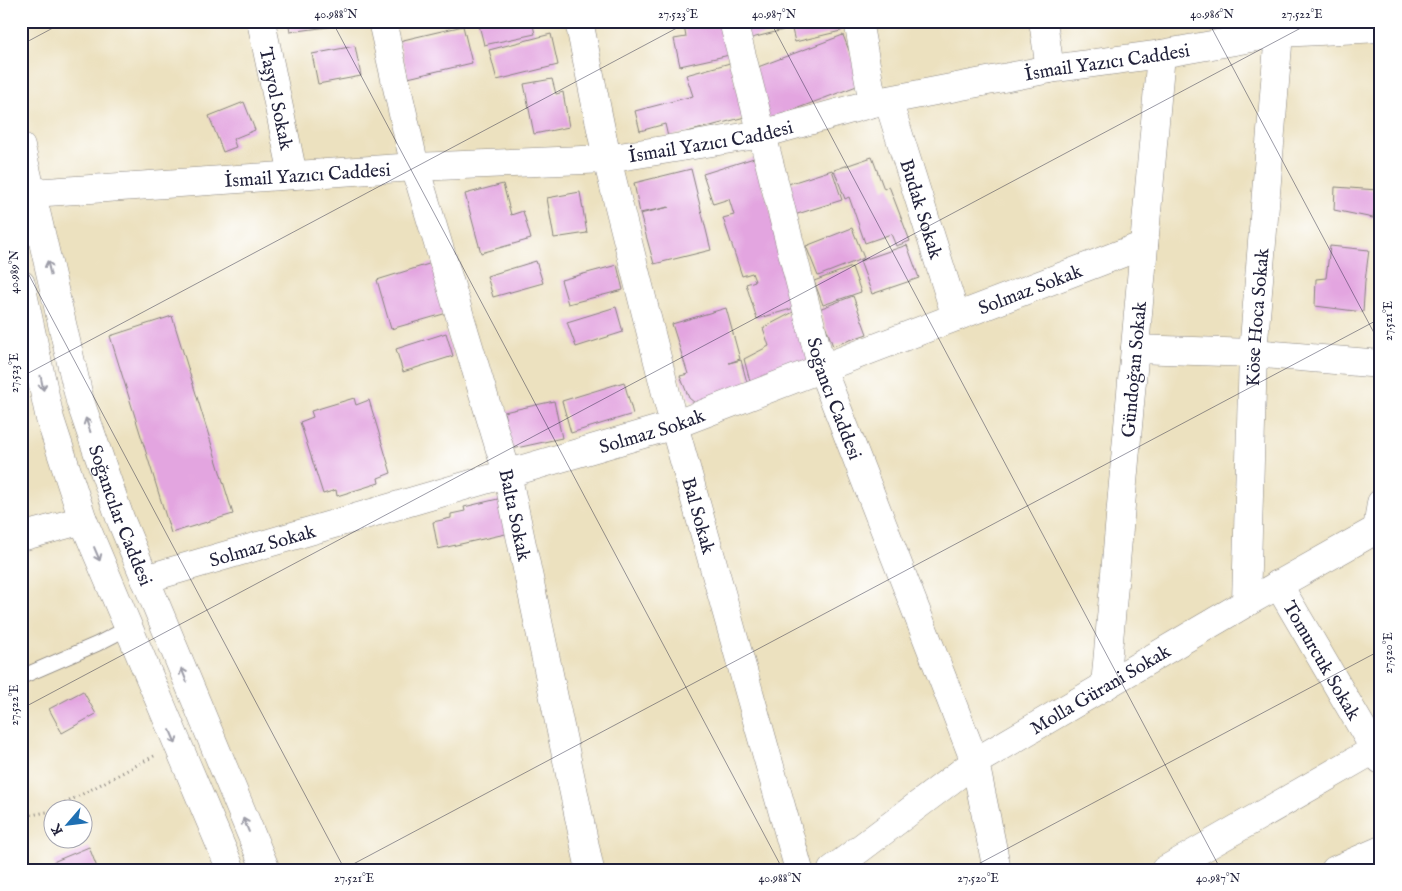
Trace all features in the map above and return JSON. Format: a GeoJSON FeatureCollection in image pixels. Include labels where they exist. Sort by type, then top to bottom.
{"type":"FeatureCollection","features":[{"type":"Feature","properties":{"kind":"street","name":"Taşyol Sokak"},"geometry":{"type":"LineString","coordinates":[[262,21],[292,175]]}},
{"type":"Feature","properties":{"kind":"street","name":"Balta Sokak"},"geometry":{"type":"LineString","coordinates":[[382,21],[415,167],[508,473],[590,870]]}},
{"type":"Feature","properties":{"kind":"street","name":"Bal Sokak"},"geometry":{"type":"LineString","coordinates":[[579,21],[607,160],[674,425],[799,870]]}},
{"type":"Feature","properties":{"kind":"street","name":"Soğancı Caddesi"},"geometry":{"type":"LineString","coordinates":[[734,21],[822,369],[975,762],[997,870]]}},
{"type":"Feature","properties":{"kind":"street","name":"Budak Sokak"},"geometry":{"type":"LineString","coordinates":[[858,21],[881,101],[956,317]]}},
{"type":"Feature","properties":{"kind":"street"},"geometry":{"type":"LineString","coordinates":[[1043,21],[1050,69]]}},
{"type":"Feature","properties":{"kind":"street","name":"İsmail Yazıcı Caddesi"},"geometry":{"type":"LineString","coordinates":[[32,193],[415,167],[607,160],[762,134],[881,101],[1050,69],[1161,54],[1279,33],[1381,28]]}},
{"type":"Feature","properties":{"kind":"street","name":"Köse Hoca Sokak"},"geometry":{"type":"LineString","coordinates":[[1246,602],[1254,354],[1279,33]]}},
{"type":"Feature","properties":{"kind":"street","name":"Gündoğan Sokak"},"geometry":{"type":"LineString","coordinates":[[1105,686],[1161,54]]}},
{"type":"Feature","properties":{"kind":"street","name":"Soğancılar Caddesi"},"geometry":{"type":"LineString","coordinates":[[21,147],[80,401],[120,518],[266,870]]}},
{"type":"Feature","properties":{"kind":"street","name":"Solmaz Sokak"},"geometry":{"type":"LineString","coordinates":[[145,579],[674,425],[1144,245]]}},
{"type":"Feature","properties":{"kind":"street","name":"Soğancılar Caddesi"},"geometry":{"type":"LineString","coordinates":[[21,284],[50,419],[83,520],[230,870]]}},
{"type":"Feature","properties":{"kind":"street"},"geometry":{"type":"LineString","coordinates":[[1135,349],[1254,354],[1381,364]]}},
{"type":"Feature","properties":{"kind":"street"},"geometry":{"type":"LineString","coordinates":[[1379,528],[1381,502]]}},
{"type":"Feature","properties":{"kind":"street"},"geometry":{"type":"LineString","coordinates":[[21,537],[83,520]]}},
{"type":"Feature","properties":{"kind":"street","name":"Molla Gürani Sokak"},"geometry":{"type":"LineString","coordinates":[[832,870],[975,762],[1246,602],[1379,528]]}},
{"type":"Feature","properties":{"kind":"street","name":"Tomurcuk Sokak"},"geometry":{"type":"LineString","coordinates":[[1278,584],[1378,755]]}},
{"type":"Feature","properties":{"kind":"street"},"geometry":{"type":"LineString","coordinates":[[1164,870],[1378,755]]}},
{"type":"Feature","properties":{"kind":"street"},"geometry":{"type":"LineString","coordinates":[[1335,870],[1381,850]]}},
{"type":"Feature","properties":{"kind":"lane"},"geometry":{"type":"LineString","coordinates":[[21,677],[97,644],[128,628]]}},
{"type":"Feature","properties":{"kind":"path"},"geometry":{"type":"LineString","coordinates":[[75,798],[176,745]]}},
{"type":"Feature","properties":{"kind":"path"},"geometry":{"type":"LineString","coordinates":[[21,817],[42,813]]}},
{"type":"Feature","properties":{"kind":"building"},"geometry":{"type":"Polygon","coordinates":[[[288,21],[349,21],[350,24],[290,32],[288,21]]]}},
{"type":"Feature","properties":{"kind":"building"},"geometry":{"type":"Polygon","coordinates":[[[478,21],[532,21],[535,34],[484,45],[478,21]]]}},
{"type":"Feature","properties":{"kind":"building"},"geometry":{"type":"Polygon","coordinates":[[[683,21],[726,21],[734,54],[680,66],[674,39],[686,37],[683,21]]]}},
{"type":"Feature","properties":{"kind":"building"},"geometry":{"type":"Polygon","coordinates":[[[739,21],[781,21],[783,30],[744,40],[739,21]]]}},
{"type":"Feature","properties":{"kind":"building"},"geometry":{"type":"Polygon","coordinates":[[[790,21],[839,21],[841,31],[795,42],[790,21]]]}},
{"type":"Feature","properties":{"kind":"building"},"geometry":{"type":"Polygon","coordinates":[[[463,26],[472,63],[408,78],[399,41],[463,26]]]}},
{"type":"Feature","properties":{"kind":"building"},"geometry":{"type":"Polygon","coordinates":[[[551,34],[558,65],[497,80],[489,50],[551,34]]]}},
{"type":"Feature","properties":{"kind":"building"},"geometry":{"type":"Polygon","coordinates":[[[843,35],[862,84],[769,119],[750,70],[843,35]]]}},
{"type":"Feature","properties":{"kind":"building"},"geometry":{"type":"Polygon","coordinates":[[[355,46],[361,76],[318,84],[312,54],[355,46]]]}},
{"type":"Feature","properties":{"kind":"building"},"geometry":{"type":"Polygon","coordinates":[[[730,63],[745,117],[668,137],[665,124],[640,131],[635,111],[693,96],[686,75],[730,63]]]}},
{"type":"Feature","properties":{"kind":"building"},"geometry":{"type":"Polygon","coordinates":[[[552,79],[556,94],[563,92],[569,127],[534,134],[524,84],[552,79]]]}},
{"type":"Feature","properties":{"kind":"building"},"geometry":{"type":"Polygon","coordinates":[[[244,102],[255,130],[233,139],[236,147],[223,152],[209,116],[244,102]]]}},
{"type":"Feature","properties":{"kind":"building"},"geometry":{"type":"Polygon","coordinates":[[[872,157],[884,189],[889,186],[910,241],[896,246],[891,234],[865,243],[849,197],[845,199],[834,170],[872,157]]]}},
{"type":"Feature","properties":{"kind":"building"},"geometry":{"type":"Polygon","coordinates":[[[754,158],[801,306],[757,319],[746,284],[755,281],[752,273],[742,276],[723,218],[734,215],[729,199],[713,204],[703,174],[754,158]]]}},
{"type":"Feature","properties":{"kind":"building"},"geometry":{"type":"Polygon","coordinates":[[[691,169],[711,250],[654,264],[640,214],[669,207],[640,213],[634,183],[691,169]]]}},
{"type":"Feature","properties":{"kind":"building"},"geometry":{"type":"Polygon","coordinates":[[[832,170],[842,200],[791,216],[782,186],[832,170]]]}},
{"type":"Feature","properties":{"kind":"building"},"geometry":{"type":"Polygon","coordinates":[[[503,184],[511,215],[523,211],[531,239],[481,253],[465,194],[503,184]]]}},
{"type":"Feature","properties":{"kind":"building"},"geometry":{"type":"Polygon","coordinates":[[[1335,187],[1378,190],[1373,218],[1334,210],[1335,187]]]}},
{"type":"Feature","properties":{"kind":"building"},"geometry":{"type":"Polygon","coordinates":[[[580,192],[587,233],[554,238],[547,198],[580,192]]]}},
{"type":"Feature","properties":{"kind":"building"},"geometry":{"type":"Polygon","coordinates":[[[852,228],[864,258],[818,276],[806,246],[852,228]]]}},
{"type":"Feature","properties":{"kind":"building"},"geometry":{"type":"Polygon","coordinates":[[[907,245],[919,278],[872,294],[860,261],[907,245]]]}},
{"type":"Feature","properties":{"kind":"building"},"geometry":{"type":"Polygon","coordinates":[[[1330,246],[1369,250],[1363,312],[1315,306],[1316,279],[1326,278],[1330,246]]]}},
{"type":"Feature","properties":{"kind":"building"},"geometry":{"type":"Polygon","coordinates":[[[536,261],[543,283],[493,297],[487,276],[536,261]]]}},
{"type":"Feature","properties":{"kind":"building"},"geometry":{"type":"Polygon","coordinates":[[[432,263],[447,313],[391,329],[377,280],[432,263]]]}},
{"type":"Feature","properties":{"kind":"building"},"geometry":{"type":"Polygon","coordinates":[[[617,265],[623,290],[568,304],[561,280],[617,265]]]}},
{"type":"Feature","properties":{"kind":"building"},"geometry":{"type":"Polygon","coordinates":[[[852,267],[861,292],[823,305],[814,281],[852,267]]]}},
{"type":"Feature","properties":{"kind":"building"},"geometry":{"type":"Polygon","coordinates":[[[853,296],[867,334],[833,346],[819,309],[853,296]]]}},
{"type":"Feature","properties":{"kind":"building"},"geometry":{"type":"Polygon","coordinates":[[[616,307],[623,332],[576,347],[567,322],[616,307]]]}},
{"type":"Feature","properties":{"kind":"building"},"geometry":{"type":"Polygon","coordinates":[[[726,308],[740,359],[729,363],[741,360],[749,390],[695,403],[689,398],[680,376],[688,374],[672,324],[726,308]]]}},
{"type":"Feature","properties":{"kind":"building"},"geometry":{"type":"Polygon","coordinates":[[[801,308],[808,361],[752,389],[744,359],[769,346],[763,328],[801,308]]]}},
{"type":"Feature","properties":{"kind":"building"},"geometry":{"type":"Polygon","coordinates":[[[172,316],[233,514],[171,533],[110,336],[172,316]]]}},
{"type":"Feature","properties":{"kind":"building"},"geometry":{"type":"Polygon","coordinates":[[[446,333],[453,356],[403,372],[396,349],[446,333]]]}},
{"type":"Feature","properties":{"kind":"building"},"geometry":{"type":"Polygon","coordinates":[[[624,382],[633,414],[571,433],[562,401],[624,382]]]}},
{"type":"Feature","properties":{"kind":"building"},"geometry":{"type":"Polygon","coordinates":[[[354,398],[356,405],[369,400],[391,473],[378,478],[379,483],[337,496],[336,490],[323,494],[300,422],[313,417],[311,411],[354,398]]]}},
{"type":"Feature","properties":{"kind":"building"},"geometry":{"type":"Polygon","coordinates":[[[554,401],[562,438],[512,449],[504,412],[554,401]]]}},
{"type":"Feature","properties":{"kind":"building"},"geometry":{"type":"Polygon","coordinates":[[[502,498],[510,533],[438,549],[433,522],[451,518],[451,514],[465,511],[464,507],[502,498]]]}},
{"type":"Feature","properties":{"kind":"building"},"geometry":{"type":"Polygon","coordinates":[[[83,691],[96,714],[62,733],[49,709],[83,691]]]}},
{"type":"Feature","properties":{"kind":"building"},"geometry":{"type":"Polygon","coordinates":[[[89,848],[98,870],[57,870],[53,862],[89,848]]]}}]}
